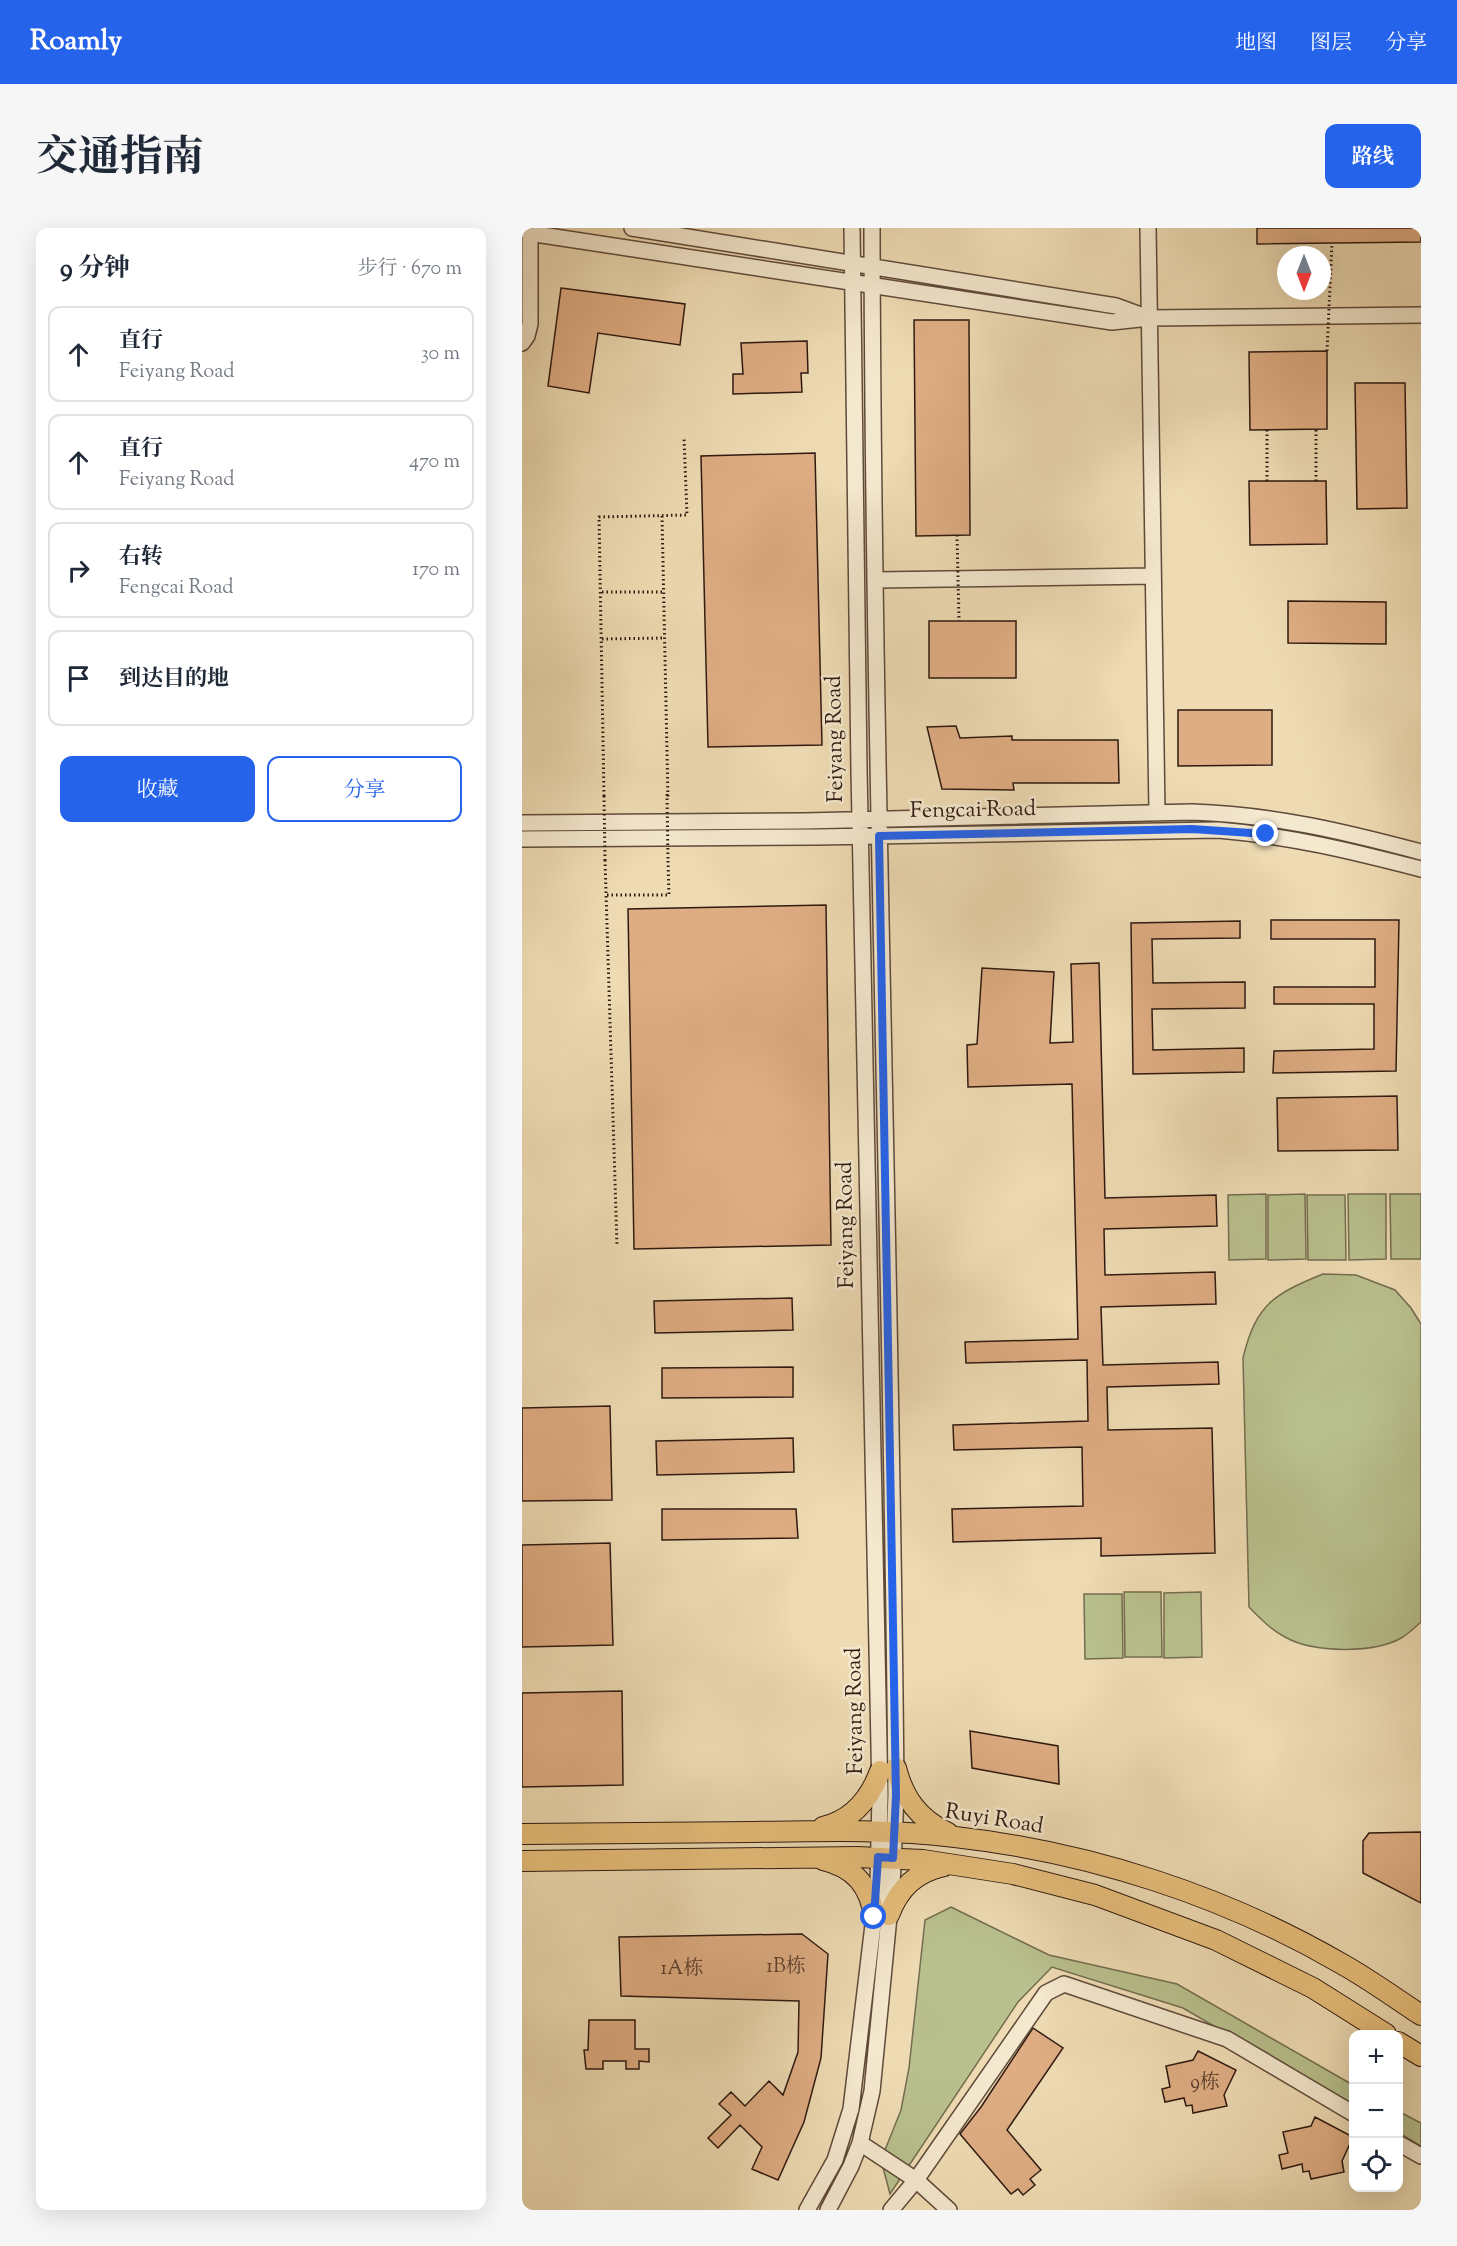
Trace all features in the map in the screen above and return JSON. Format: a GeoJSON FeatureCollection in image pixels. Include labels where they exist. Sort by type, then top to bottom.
{"type":"FeatureCollection","features":[{"type":"Feature","properties":{"kind":"main road"},"geometry":{"type":"LineString","coordinates":[[806,1831],[830,1826],[846,1818],[857,1809],[888,1769],[915,1810],[925,1820],[956,1837]]}},
{"type":"Feature","properties":{"kind":"main road","name":"Ruyi Road"},"geometry":{"type":"LineString","coordinates":[[522,1834],[887,1832],[956,1837],[1028,1848],[1085,1860],[1214,1902],[1314,1948],[1421,2015]]}},
{"type":"Feature","properties":{"kind":"main road"},"geometry":{"type":"LineString","coordinates":[[808,1857],[845,1869],[859,1880],[882,1916],[900,1891],[910,1882],[933,1869],[951,1864]]}},
{"type":"Feature","properties":{"kind":"main road"},"geometry":{"type":"LineString","coordinates":[[522,1861],[886,1858],[951,1864],[1013,1874],[1095,1895],[1216,1940],[1313,1988],[1380,2030]]}},
{"type":"Feature","properties":{"kind":"main road"},"geometry":{"type":"LineString","coordinates":[[1403,2045],[1421,2056]]}},
{"type":"Feature","properties":{"kind":"street"},"geometry":{"type":"LineString","coordinates":[[632,228],[1116,306],[1149,318]]}},
{"type":"Feature","properties":{"kind":"street","name":"Feiyang Road"},"geometry":{"type":"LineString","coordinates":[[852,228],[860,820],[888,1769]]}},
{"type":"Feature","properties":{"kind":"street","name":"Feiyang Road"},"geometry":{"type":"LineString","coordinates":[[828,2210],[860,2144],[872,2091],[887,1832],[872,228]]}},
{"type":"Feature","properties":{"kind":"street"},"geometry":{"type":"LineString","coordinates":[[1148,228],[1157,813]]}},
{"type":"Feature","properties":{"kind":"street"},"geometry":{"type":"LineString","coordinates":[[522,344],[530,324],[530,230],[1112,322],[1149,318],[1421,315]]}},
{"type":"Feature","properties":{"kind":"street"},"geometry":{"type":"LineString","coordinates":[[876,580],[1152,576]]}},
{"type":"Feature","properties":{"kind":"street","name":"Fengcai Road"},"geometry":{"type":"LineString","coordinates":[[522,823],[879,820],[1221,813],[1296,822],[1421,852]]}},
{"type":"Feature","properties":{"kind":"street","name":"Fengcai Road"},"geometry":{"type":"LineString","coordinates":[[522,839],[1218,830],[1266,834],[1328,845],[1421,868]]}},
{"type":"Feature","properties":{"kind":"street","name":"Feiyang Road"},"geometry":{"type":"LineString","coordinates":[[807,2210],[835,2160],[851,2109],[882,1916]]}},
{"type":"Feature","properties":{"kind":"street"},"geometry":{"type":"LineString","coordinates":[[891,2210],[916,2180],[1047,1993],[1064,1984],[1227,2039],[1349,2112]]}},
{"type":"Feature","properties":{"kind":"street"},"geometry":{"type":"LineString","coordinates":[[860,2144],[916,2180],[949,2210]]}},
{"type":"Feature","properties":{"kind":"street"},"geometry":{"type":"LineString","coordinates":[[1403,2146],[1421,2156]]}},
{"type":"Feature","properties":{"kind":"path"},"geometry":{"type":"LineString","coordinates":[[1327,351],[1332,244]]}},
{"type":"Feature","properties":{"kind":"path"},"geometry":{"type":"LineString","coordinates":[[1316,429],[1316,481]]}},
{"type":"Feature","properties":{"kind":"path"},"geometry":{"type":"LineString","coordinates":[[1267,430],[1267,481]]}},
{"type":"Feature","properties":{"kind":"path"},"geometry":{"type":"LineString","coordinates":[[617,1246],[608,895],[605,860],[600,517],[687,515],[684,437]]}},
{"type":"Feature","properties":{"kind":"path"},"geometry":{"type":"LineString","coordinates":[[662,516],[668,799]]}},
{"type":"Feature","properties":{"kind":"path"},"geometry":{"type":"LineString","coordinates":[[957,535],[959,621]]}},
{"type":"Feature","properties":{"kind":"path"},"geometry":{"type":"LineString","coordinates":[[601,592],[663,592]]}},
{"type":"Feature","properties":{"kind":"path"},"geometry":{"type":"LineString","coordinates":[[602,639],[664,638]]}},
{"type":"Feature","properties":{"kind":"path"},"geometry":{"type":"LineString","coordinates":[[608,895],[669,895],[668,794]]}},
{"type":"Feature","properties":{"kind":"green space"},"geometry":{"type":"Polygon","coordinates":[[[1266,1194],[1266,1259],[1229,1260],[1228,1195],[1266,1194]]]}},
{"type":"Feature","properties":{"kind":"green space"},"geometry":{"type":"Polygon","coordinates":[[[1305,1194],[1306,1259],[1268,1260],[1268,1195],[1305,1194]]]}},
{"type":"Feature","properties":{"kind":"green space"},"geometry":{"type":"Polygon","coordinates":[[[1348,1194],[1386,1194],[1386,1259],[1349,1260],[1348,1194]]]}},
{"type":"Feature","properties":{"kind":"green space"},"geometry":{"type":"Polygon","coordinates":[[[1390,1194],[1421,1194],[1421,1259],[1391,1259],[1390,1194]]]}},
{"type":"Feature","properties":{"kind":"green space"},"geometry":{"type":"Polygon","coordinates":[[[1307,1195],[1345,1195],[1346,1260],[1308,1260],[1307,1195]]]}},
{"type":"Feature","properties":{"kind":"green space"},"geometry":{"type":"Polygon","coordinates":[[[1323,1274],[1356,1275],[1395,1290],[1421,1324],[1421,1622],[1403,1637],[1391,1643],[1361,1649],[1327,1649],[1297,1642],[1275,1631],[1249,1607],[1243,1358],[1254,1325],[1270,1303],[1292,1288],[1323,1274]]]}},
{"type":"Feature","properties":{"kind":"green space"},"geometry":{"type":"Polygon","coordinates":[[[1124,1592],[1161,1592],[1162,1657],[1125,1657],[1124,1592]]]}},
{"type":"Feature","properties":{"kind":"green space"},"geometry":{"type":"Polygon","coordinates":[[[1201,1592],[1202,1657],[1164,1658],[1164,1593],[1201,1592]]]}},
{"type":"Feature","properties":{"kind":"green space"},"geometry":{"type":"Polygon","coordinates":[[[1084,1594],[1122,1594],[1123,1658],[1085,1659],[1084,1594]]]}},
{"type":"Feature","properties":{"kind":"green space"},"geometry":{"type":"Polygon","coordinates":[[[951,1907],[1049,1955],[1177,1984],[1349,2083],[1349,2105],[1183,2008],[1052,1967],[1018,2002],[890,2194],[881,2160],[901,2110],[909,2068],[925,1920],[951,1907]]]}},
{"type":"Feature","properties":{"kind":"green space"},"geometry":{"type":"Polygon","coordinates":[[[1403,2114],[1421,2123],[1421,2146],[1403,2135],[1403,2114]]]}},
{"type":"Feature","properties":{"kind":"building"},"geometry":{"type":"Polygon","coordinates":[[[1257,228],[1421,228],[1421,242],[1257,244],[1257,228]]]}},
{"type":"Feature","properties":{"kind":"building"},"geometry":{"type":"Polygon","coordinates":[[[561,288],[685,304],[680,345],[598,333],[589,393],[548,386],[561,288]]]}},
{"type":"Feature","properties":{"kind":"building"},"geometry":{"type":"Polygon","coordinates":[[[914,320],[969,320],[970,535],[916,536],[914,320]]]}},
{"type":"Feature","properties":{"kind":"building"},"geometry":{"type":"Polygon","coordinates":[[[807,341],[808,373],[801,373],[802,392],[733,394],[733,374],[743,374],[741,343],[807,341]]]}},
{"type":"Feature","properties":{"kind":"building"},"geometry":{"type":"Polygon","coordinates":[[[1327,351],[1327,429],[1250,430],[1249,352],[1327,351]]]}},
{"type":"Feature","properties":{"kind":"building"},"geometry":{"type":"Polygon","coordinates":[[[1355,383],[1405,383],[1407,508],[1357,509],[1355,383]]]}},
{"type":"Feature","properties":{"kind":"building"},"geometry":{"type":"Polygon","coordinates":[[[815,453],[822,745],[708,747],[701,456],[815,453]]]}},
{"type":"Feature","properties":{"kind":"building"},"geometry":{"type":"Polygon","coordinates":[[[1249,481],[1326,481],[1327,544],[1250,545],[1249,481]]]}},
{"type":"Feature","properties":{"kind":"building"},"geometry":{"type":"Polygon","coordinates":[[[1288,601],[1386,602],[1386,644],[1288,643],[1288,601]]]}},
{"type":"Feature","properties":{"kind":"building"},"geometry":{"type":"Polygon","coordinates":[[[929,621],[1016,621],[1016,678],[929,678],[929,621]]]}},
{"type":"Feature","properties":{"kind":"building"},"geometry":{"type":"Polygon","coordinates":[[[1178,710],[1272,710],[1272,765],[1178,766],[1178,710]]]}},
{"type":"Feature","properties":{"kind":"building"},"geometry":{"type":"Polygon","coordinates":[[[956,726],[960,738],[1012,736],[1012,740],[1118,740],[1119,783],[1013,783],[1014,790],[942,789],[927,727],[956,726]]]}},
{"type":"Feature","properties":{"kind":"building"},"geometry":{"type":"Polygon","coordinates":[[[826,905],[831,1245],[634,1249],[628,909],[826,905]]]}},
{"type":"Feature","properties":{"kind":"building"},"geometry":{"type":"Polygon","coordinates":[[[1271,920],[1399,920],[1396,1071],[1273,1073],[1274,1051],[1374,1049],[1374,1004],[1274,1004],[1274,987],[1375,987],[1375,939],[1271,939],[1271,920]]]}},
{"type":"Feature","properties":{"kind":"building"},"geometry":{"type":"Polygon","coordinates":[[[1240,921],[1240,938],[1152,939],[1153,983],[1245,982],[1245,1008],[1152,1009],[1153,1050],[1244,1048],[1244,1072],[1133,1074],[1131,923],[1240,921]]]}},
{"type":"Feature","properties":{"kind":"building"},"geometry":{"type":"Polygon","coordinates":[[[1099,963],[1105,1198],[1216,1195],[1217,1226],[1104,1229],[1105,1275],[1215,1272],[1216,1304],[1101,1307],[1103,1365],[1218,1362],[1219,1384],[1107,1387],[1108,1430],[1212,1428],[1215,1553],[1101,1556],[1101,1538],[953,1542],[952,1509],[1083,1506],[1082,1447],[954,1450],[953,1425],[1088,1421],[1087,1360],[966,1363],[965,1342],[1078,1339],[1072,1084],[968,1087],[967,1045],[977,1044],[982,968],[1054,972],[1050,1043],[1073,1042],[1071,964],[1099,963]]]}},
{"type":"Feature","properties":{"kind":"building"},"geometry":{"type":"Polygon","coordinates":[[[1397,1096],[1398,1150],[1278,1151],[1277,1098],[1397,1096]]]}},
{"type":"Feature","properties":{"kind":"building"},"geometry":{"type":"Polygon","coordinates":[[[792,1298],[793,1330],[655,1333],[654,1301],[792,1298]]]}},
{"type":"Feature","properties":{"kind":"building"},"geometry":{"type":"Polygon","coordinates":[[[793,1367],[793,1397],[662,1398],[662,1368],[793,1367]]]}},
{"type":"Feature","properties":{"kind":"building"},"geometry":{"type":"Polygon","coordinates":[[[610,1406],[612,1500],[522,1501],[522,1408],[610,1406]]]}},
{"type":"Feature","properties":{"kind":"building"},"geometry":{"type":"Polygon","coordinates":[[[793,1438],[794,1472],[657,1475],[656,1441],[793,1438]]]}},
{"type":"Feature","properties":{"kind":"building"},"geometry":{"type":"Polygon","coordinates":[[[662,1509],[796,1509],[798,1538],[662,1540],[662,1509]]]}},
{"type":"Feature","properties":{"kind":"building"},"geometry":{"type":"Polygon","coordinates":[[[610,1543],[613,1645],[522,1647],[522,1545],[610,1543]]]}},
{"type":"Feature","properties":{"kind":"building"},"geometry":{"type":"Polygon","coordinates":[[[622,1691],[623,1785],[522,1787],[522,1693],[622,1691]]]}},
{"type":"Feature","properties":{"kind":"building"},"geometry":{"type":"Polygon","coordinates":[[[970,1731],[1058,1746],[1059,1784],[972,1768],[970,1731]]]}},
{"type":"Feature","properties":{"kind":"building"},"geometry":{"type":"Polygon","coordinates":[[[1421,1832],[1421,1903],[1363,1873],[1363,1841],[1369,1833],[1421,1832]]]}},
{"type":"Feature","properties":{"kind":"building"},"geometry":{"type":"Polygon","coordinates":[[[802,1934],[828,1954],[821,2058],[804,2122],[778,2180],[752,2169],[762,2147],[740,2125],[718,2148],[708,2138],[731,2115],[719,2104],[731,2092],[745,2106],[769,2081],[783,2095],[798,2052],[799,2001],[621,1996],[619,1937],[802,1934]]]}},
{"type":"Feature","properties":{"kind":"building"},"geometry":{"type":"Polygon","coordinates":[[[589,2020],[635,2020],[635,2049],[649,2049],[649,2062],[639,2061],[639,2069],[626,2069],[626,2061],[603,2061],[603,2069],[586,2069],[584,2050],[588,2050],[589,2020]]]}},
{"type":"Feature","properties":{"kind":"building"},"geometry":{"type":"Polygon","coordinates":[[[1033,2028],[1063,2048],[1007,2130],[1041,2170],[1030,2179],[1035,2185],[1023,2195],[1018,2189],[1011,2194],[960,2134],[981,2107],[1033,2028]]]}},
{"type":"Feature","properties":{"kind":"building"},"geometry":{"type":"Polygon","coordinates":[[[1198,2051],[1236,2070],[1224,2095],[1227,2106],[1193,2113],[1192,2105],[1186,2106],[1184,2098],[1165,2102],[1162,2089],[1170,2087],[1166,2066],[1193,2060],[1198,2051]]]}},
{"type":"Feature","properties":{"kind":"building"},"geometry":{"type":"Polygon","coordinates":[[[1315,2117],[1349,2135],[1349,2146],[1342,2161],[1344,2172],[1311,2179],[1309,2171],[1303,2172],[1302,2164],[1282,2169],[1279,2155],[1288,2153],[1283,2132],[1311,2126],[1315,2117]]]}},
{"type":"Feature","properties":{"kind":"route"},"geometry":{"type":"LineString","coordinates":[[874,1917],[878,1857],[893,1858],[896,1796],[879,836],[1192,829],[1266,834]]}}]}
